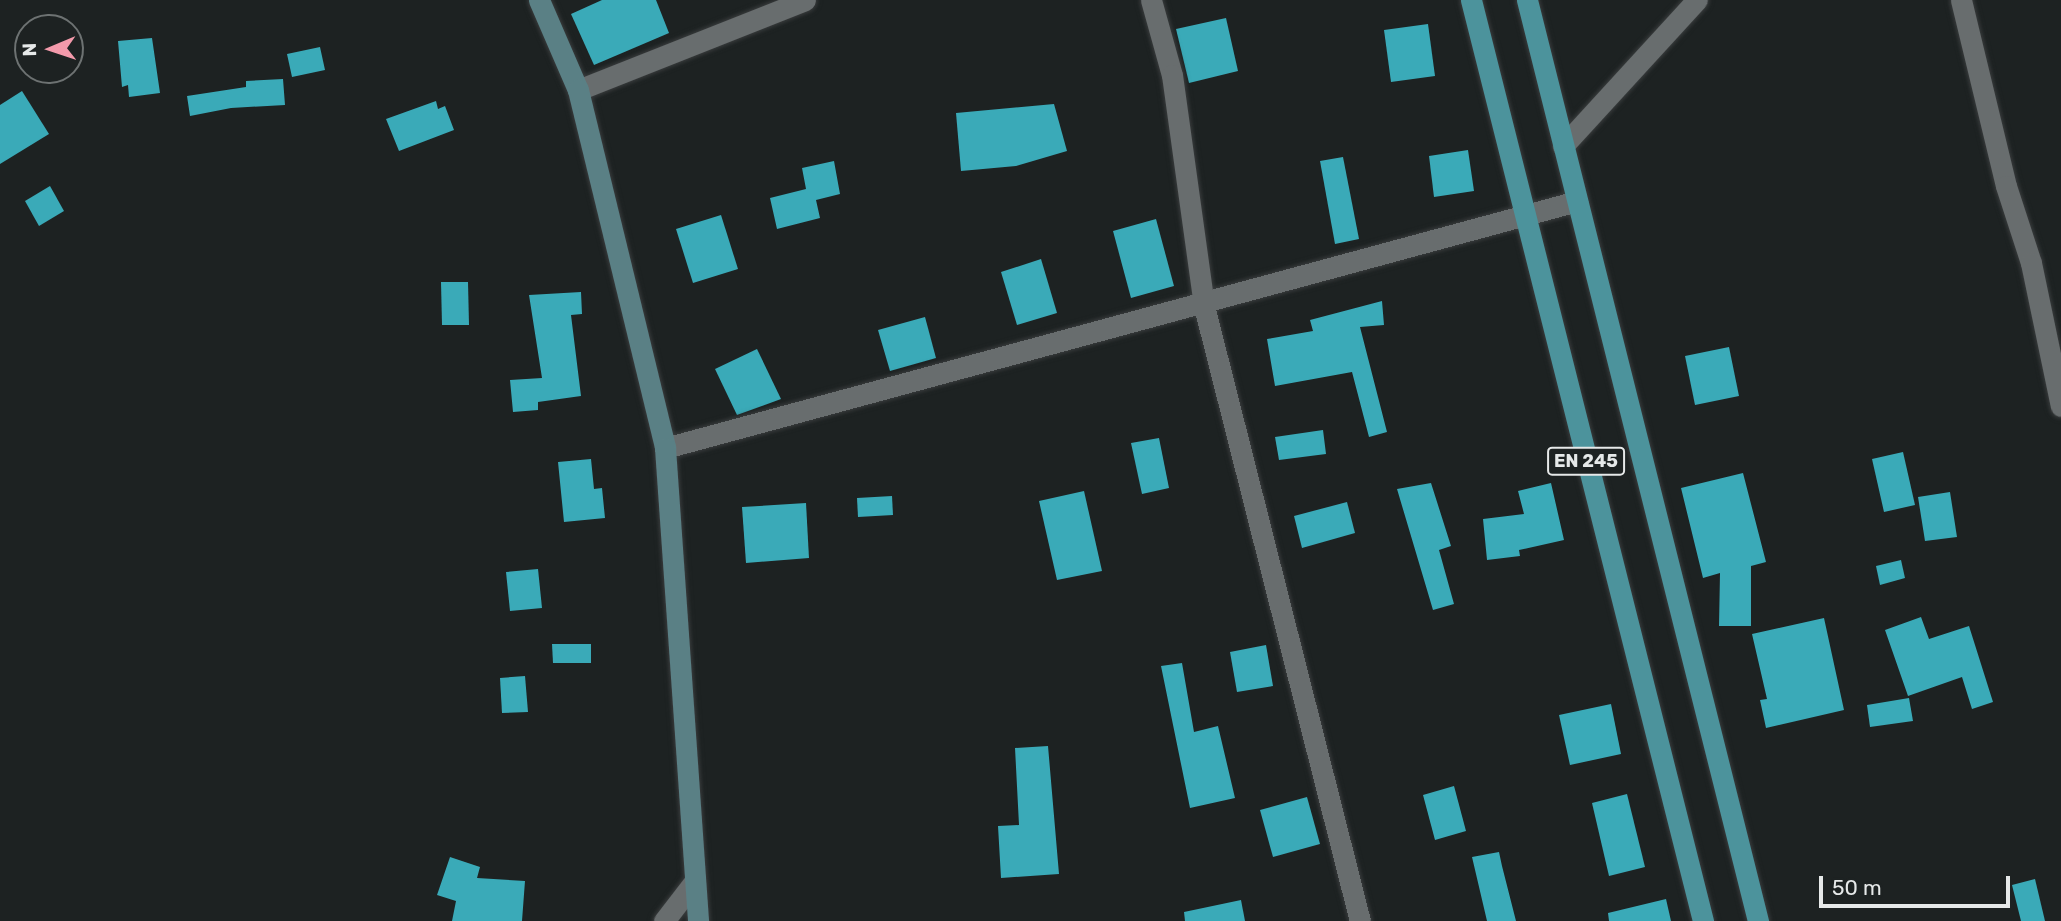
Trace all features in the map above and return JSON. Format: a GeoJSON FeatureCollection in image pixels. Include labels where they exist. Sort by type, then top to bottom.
{"type":"FeatureCollection","features":[{"type":"Feature","properties":{"kind":"main road"},"geometry":{"type":"LineString","coordinates":[[539,0],[578,90],[665,448],[698,921]]}},
{"type":"Feature","properties":{"kind":"main road","name":"EN 245"},"geometry":{"type":"LineString","coordinates":[[1471,0],[1703,921]]}},
{"type":"Feature","properties":{"kind":"main road","name":"EN 245"},"geometry":{"type":"LineString","coordinates":[[1527,0],[1758,921]]}},
{"type":"Feature","properties":{"kind":"street"},"geometry":{"type":"LineString","coordinates":[[578,90],[805,0]]}},
{"type":"Feature","properties":{"kind":"street"},"geometry":{"type":"LineString","coordinates":[[1151,0],[1172,75],[1204,306],[1360,921]]}},
{"type":"Feature","properties":{"kind":"street"},"geometry":{"type":"LineString","coordinates":[[1563,146],[1696,0]]}},
{"type":"Feature","properties":{"kind":"street"},"geometry":{"type":"LineString","coordinates":[[1961,0],[2007,186],[2031,263],[2061,406]]}},
{"type":"Feature","properties":{"kind":"street"},"geometry":{"type":"LineString","coordinates":[[665,448],[1204,306],[1524,213],[1577,201]]}},
{"type":"Feature","properties":{"kind":"street"},"geometry":{"type":"LineString","coordinates":[[664,921],[694,882]]}},
{"type":"Feature","properties":{"kind":"building"},"geometry":{"type":"Polygon","coordinates":[[[602,0],[656,0],[669,33],[594,65],[571,14],[602,0]]]}},
{"type":"Feature","properties":{"kind":"building"},"geometry":{"type":"Polygon","coordinates":[[[1226,18],[1238,71],[1189,83],[1176,29],[1226,18]]]}},
{"type":"Feature","properties":{"kind":"building"},"geometry":{"type":"Polygon","coordinates":[[[1428,24],[1435,76],[1391,82],[1384,30],[1428,24]]]}},
{"type":"Feature","properties":{"kind":"building"},"geometry":{"type":"Polygon","coordinates":[[[152,38],[160,93],[129,97],[128,85],[122,87],[118,41],[152,38]]]}},
{"type":"Feature","properties":{"kind":"building"},"geometry":{"type":"Polygon","coordinates":[[[320,47],[325,70],[292,77],[287,54],[320,47]]]}},
{"type":"Feature","properties":{"kind":"building"},"geometry":{"type":"Polygon","coordinates":[[[283,79],[285,105],[231,108],[190,116],[187,96],[246,87],[246,81],[283,79]]]}},
{"type":"Feature","properties":{"kind":"building"},"geometry":{"type":"Polygon","coordinates":[[[22,91],[49,134],[0,164],[0,105],[22,91]]]}},
{"type":"Feature","properties":{"kind":"building"},"geometry":{"type":"Polygon","coordinates":[[[436,101],[438,109],[445,106],[454,130],[399,151],[386,119],[436,101]]]}},
{"type":"Feature","properties":{"kind":"building"},"geometry":{"type":"Polygon","coordinates":[[[1054,104],[1067,151],[1016,166],[961,171],[956,113],[1054,104]]]}},
{"type":"Feature","properties":{"kind":"building"},"geometry":{"type":"Polygon","coordinates":[[[1468,150],[1474,191],[1434,197],[1429,156],[1468,150]]]}},
{"type":"Feature","properties":{"kind":"building"},"geometry":{"type":"Polygon","coordinates":[[[1343,157],[1359,239],[1335,244],[1320,161],[1343,157]]]}},
{"type":"Feature","properties":{"kind":"building"},"geometry":{"type":"Polygon","coordinates":[[[834,161],[840,194],[816,200],[820,218],[777,229],[770,198],[806,189],[802,168],[834,161]]]}},
{"type":"Feature","properties":{"kind":"building"},"geometry":{"type":"Polygon","coordinates":[[[50,186],[64,211],[39,226],[25,201],[50,186]]]}},
{"type":"Feature","properties":{"kind":"building"},"geometry":{"type":"Polygon","coordinates":[[[721,215],[738,269],[693,283],[676,229],[721,215]]]}},
{"type":"Feature","properties":{"kind":"building"},"geometry":{"type":"Polygon","coordinates":[[[1156,219],[1174,286],[1131,298],[1113,231],[1156,219]]]}},
{"type":"Feature","properties":{"kind":"building"},"geometry":{"type":"Polygon","coordinates":[[[1041,259],[1057,313],[1017,325],[1001,272],[1041,259]]]}},
{"type":"Feature","properties":{"kind":"building"},"geometry":{"type":"Polygon","coordinates":[[[441,282],[468,282],[469,325],[442,325],[441,282]]]}},
{"type":"Feature","properties":{"kind":"building"},"geometry":{"type":"Polygon","coordinates":[[[581,292],[582,314],[571,315],[581,396],[538,402],[538,410],[513,412],[510,380],[542,378],[529,295],[581,292]]]}},
{"type":"Feature","properties":{"kind":"building"},"geometry":{"type":"Polygon","coordinates":[[[1382,301],[1384,325],[1360,327],[1387,432],[1369,437],[1352,372],[1275,386],[1267,339],[1313,331],[1310,320],[1382,301]]]}},
{"type":"Feature","properties":{"kind":"building"},"geometry":{"type":"Polygon","coordinates":[[[925,317],[936,358],[890,371],[878,330],[925,317]]]}},
{"type":"Feature","properties":{"kind":"building"},"geometry":{"type":"Polygon","coordinates":[[[1729,347],[1739,396],[1695,405],[1685,356],[1729,347]]]}},
{"type":"Feature","properties":{"kind":"building"},"geometry":{"type":"Polygon","coordinates":[[[757,349],[781,399],[737,415],[715,369],[757,349]]]}},
{"type":"Feature","properties":{"kind":"building"},"geometry":{"type":"Polygon","coordinates":[[[1323,430],[1326,454],[1279,460],[1275,437],[1323,430]]]}},
{"type":"Feature","properties":{"kind":"building"},"geometry":{"type":"Polygon","coordinates":[[[1159,438],[1169,488],[1142,494],[1131,443],[1159,438]]]}},
{"type":"Feature","properties":{"kind":"building"},"geometry":{"type":"Polygon","coordinates":[[[1903,452],[1915,505],[1884,512],[1872,459],[1903,452]]]}},
{"type":"Feature","properties":{"kind":"building"},"geometry":{"type":"Polygon","coordinates":[[[591,459],[594,489],[602,488],[605,518],[564,522],[558,462],[591,459]]]}},
{"type":"Feature","properties":{"kind":"building"},"geometry":{"type":"Polygon","coordinates":[[[1743,473],[1766,562],[1751,566],[1751,626],[1719,626],[1720,573],[1703,578],[1681,488],[1743,473]]]}},
{"type":"Feature","properties":{"kind":"building"},"geometry":{"type":"Polygon","coordinates":[[[1431,483],[1451,546],[1439,550],[1454,604],[1433,610],[1397,489],[1431,483]]]}},
{"type":"Feature","properties":{"kind":"building"},"geometry":{"type":"Polygon","coordinates":[[[1551,483],[1564,540],[1519,550],[1520,556],[1487,560],[1483,519],[1524,514],[1518,491],[1551,483]]]}},
{"type":"Feature","properties":{"kind":"building"},"geometry":{"type":"Polygon","coordinates":[[[1084,491],[1102,571],[1057,580],[1039,501],[1084,491]]]}},
{"type":"Feature","properties":{"kind":"building"},"geometry":{"type":"Polygon","coordinates":[[[1950,492],[1957,537],[1925,541],[1918,497],[1950,492]]]}},
{"type":"Feature","properties":{"kind":"building"},"geometry":{"type":"Polygon","coordinates":[[[892,496],[893,515],[858,517],[857,498],[892,496]]]}},
{"type":"Feature","properties":{"kind":"building"},"geometry":{"type":"Polygon","coordinates":[[[1347,502],[1355,533],[1302,548],[1294,516],[1347,502]]]}},
{"type":"Feature","properties":{"kind":"building"},"geometry":{"type":"Polygon","coordinates":[[[806,503],[809,558],[746,563],[742,507],[806,503]]]}},
{"type":"Feature","properties":{"kind":"building"},"geometry":{"type":"Polygon","coordinates":[[[1901,560],[1905,578],[1880,585],[1876,566],[1901,560]]]}},
{"type":"Feature","properties":{"kind":"building"},"geometry":{"type":"Polygon","coordinates":[[[538,569],[542,608],[510,611],[506,572],[538,569]]]}},
{"type":"Feature","properties":{"kind":"building"},"geometry":{"type":"Polygon","coordinates":[[[1921,617],[1929,639],[1969,626],[1993,702],[1972,709],[1962,677],[1908,696],[1885,630],[1921,617]]]}},
{"type":"Feature","properties":{"kind":"building"},"geometry":{"type":"Polygon","coordinates":[[[1824,618],[1844,710],[1766,728],[1760,700],[1767,699],[1752,634],[1824,618]]]}},
{"type":"Feature","properties":{"kind":"building"},"geometry":{"type":"Polygon","coordinates":[[[552,644],[591,644],[591,663],[553,663],[552,644]]]}},
{"type":"Feature","properties":{"kind":"building"},"geometry":{"type":"Polygon","coordinates":[[[1266,645],[1273,686],[1237,692],[1230,652],[1266,645]]]}},
{"type":"Feature","properties":{"kind":"building"},"geometry":{"type":"Polygon","coordinates":[[[1182,663],[1194,732],[1218,726],[1235,798],[1190,808],[1161,666],[1182,663]]]}},
{"type":"Feature","properties":{"kind":"building"},"geometry":{"type":"Polygon","coordinates":[[[525,676],[528,712],[502,713],[500,678],[525,676]]]}},
{"type":"Feature","properties":{"kind":"building"},"geometry":{"type":"Polygon","coordinates":[[[1909,698],[1913,721],[1870,727],[1867,705],[1909,698]]]}},
{"type":"Feature","properties":{"kind":"building"},"geometry":{"type":"Polygon","coordinates":[[[1611,704],[1621,754],[1570,765],[1559,715],[1611,704]]]}},
{"type":"Feature","properties":{"kind":"building"},"geometry":{"type":"Polygon","coordinates":[[[1048,746],[1059,874],[1001,878],[998,826],[1019,825],[1015,748],[1048,746]]]}},
{"type":"Feature","properties":{"kind":"building"},"geometry":{"type":"Polygon","coordinates":[[[1454,786],[1466,831],[1435,840],[1423,795],[1454,786]]]}},
{"type":"Feature","properties":{"kind":"building"},"geometry":{"type":"Polygon","coordinates":[[[1627,794],[1645,867],[1609,876],[1592,803],[1627,794]]]}},
{"type":"Feature","properties":{"kind":"building"},"geometry":{"type":"Polygon","coordinates":[[[1307,797],[1320,844],[1273,857],[1260,810],[1307,797]]]}},
{"type":"Feature","properties":{"kind":"building"},"geometry":{"type":"Polygon","coordinates":[[[1499,852],[1516,921],[1487,921],[1472,857],[1499,852]]]}},
{"type":"Feature","properties":{"kind":"building"},"geometry":{"type":"Polygon","coordinates":[[[450,857],[480,867],[477,878],[525,881],[522,921],[452,921],[456,901],[437,895],[450,857]]]}},
{"type":"Feature","properties":{"kind":"building"},"geometry":{"type":"Polygon","coordinates":[[[2035,879],[2045,921],[2021,921],[2012,885],[2035,879]]]}},
{"type":"Feature","properties":{"kind":"building"},"geometry":{"type":"Polygon","coordinates":[[[1666,899],[1671,921],[1609,921],[1608,913],[1666,899]]]}},
{"type":"Feature","properties":{"kind":"building"},"geometry":{"type":"Polygon","coordinates":[[[1241,900],[1245,921],[1185,921],[1184,912],[1241,900]]]}}]}
